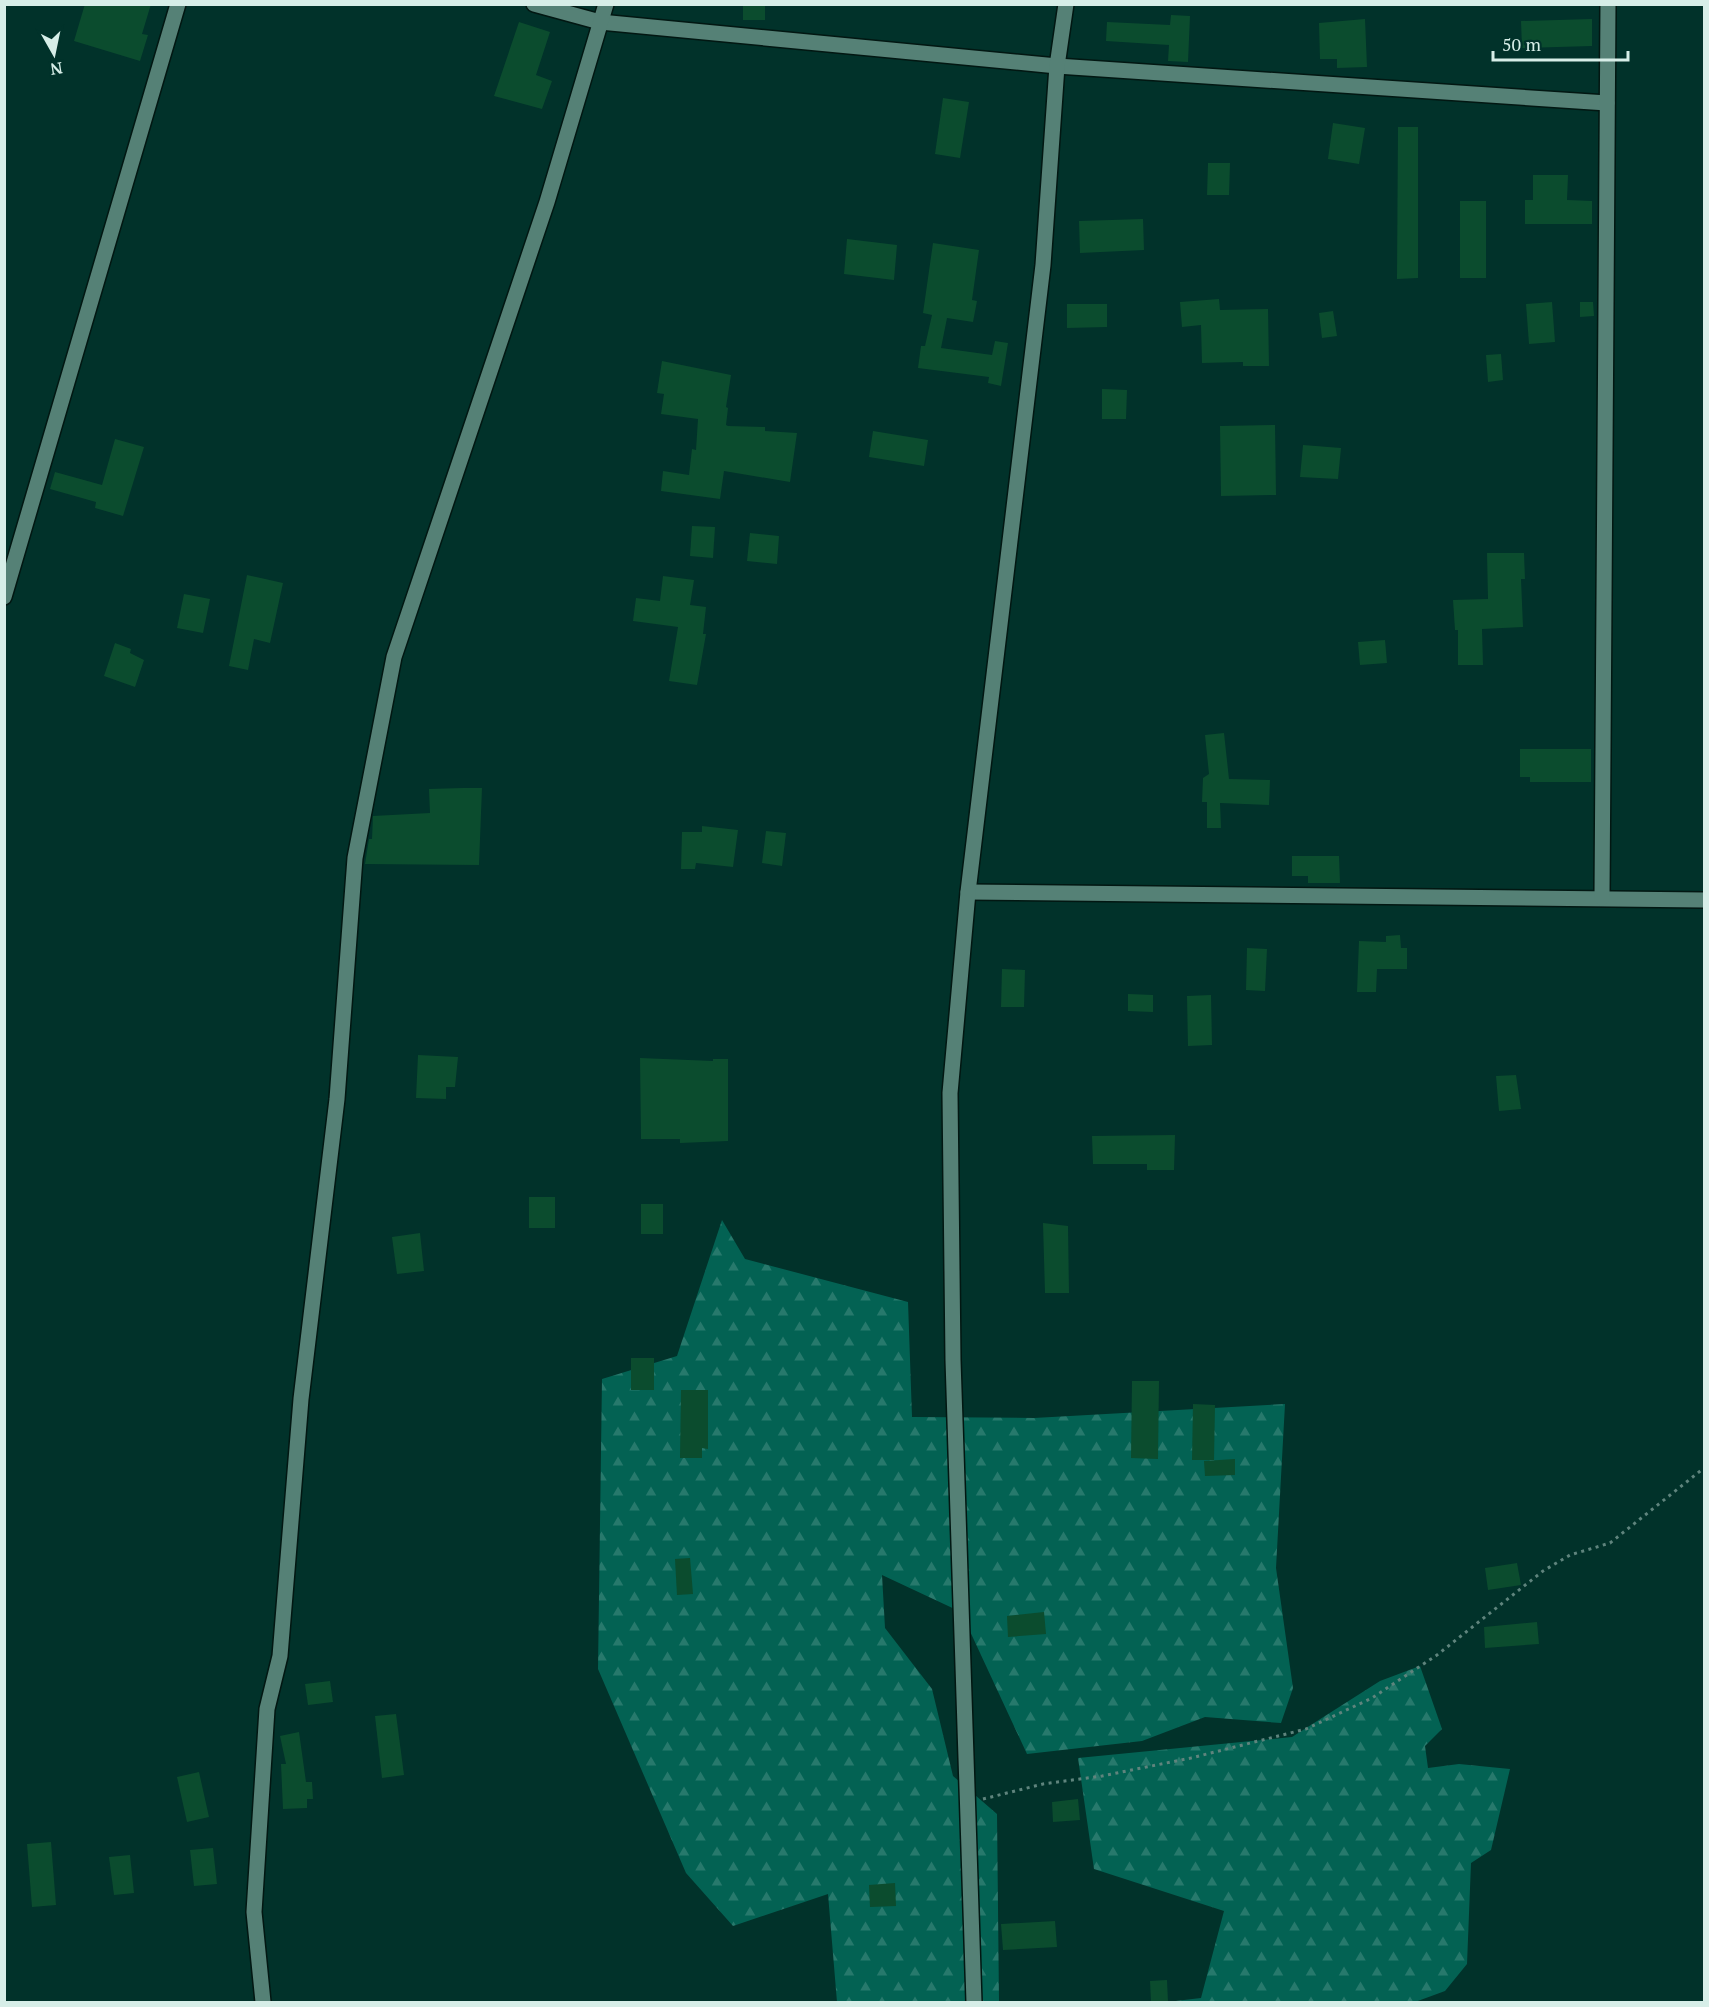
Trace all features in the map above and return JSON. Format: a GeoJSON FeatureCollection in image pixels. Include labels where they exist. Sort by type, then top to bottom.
{"type":"FeatureCollection","features":[{"type":"Feature","properties":{"kind":"street"},"geometry":{"type":"LineString","coordinates":[[4,597],[178,4]]}},
{"type":"Feature","properties":{"kind":"street"},"geometry":{"type":"LineString","coordinates":[[534,4],[600,22],[1057,66],[1607,103]]}},
{"type":"Feature","properties":{"kind":"street"},"geometry":{"type":"LineString","coordinates":[[263,2002],[254,1912],[267,1709],[280,1656],[301,1399],[337,1100],[355,858],[394,657],[547,202],[606,4]]}},
{"type":"Feature","properties":{"kind":"street"},"geometry":{"type":"LineString","coordinates":[[974,2002],[970,1803],[953,1360],[950,1093],[968,892],[1043,265],[1057,66],[1066,4]]}},
{"type":"Feature","properties":{"kind":"street"},"geometry":{"type":"LineString","coordinates":[[1602,898],[1608,4]]}},
{"type":"Feature","properties":{"kind":"street"},"geometry":{"type":"LineString","coordinates":[[968,892],[1704,900]]}},
{"type":"Feature","properties":{"kind":"path"},"geometry":{"type":"LineString","coordinates":[[970,1803],[1043,1784],[1102,1776],[1191,1758],[1306,1729],[1372,1698],[1437,1655],[1543,1571],[1570,1555],[1610,1543],[1704,1468]]}},
{"type":"Feature","properties":{"kind":"green space"},"geometry":{"type":"Polygon","coordinates":[[[722,1220],[745,1259],[908,1302],[912,1417],[1034,1418],[1285,1404],[1276,1568],[1293,1688],[1281,1723],[1205,1717],[1142,1741],[1027,1754],[961,1612],[882,1575],[885,1628],[932,1689],[953,1776],[997,1814],[999,2002],[837,2002],[828,1894],[733,1926],[686,1873],[598,1669],[602,1379],[677,1356],[722,1220]]]}},
{"type":"Feature","properties":{"kind":"green space"},"geometry":{"type":"Polygon","coordinates":[[[1420,1666],[1442,1729],[1425,1746],[1428,1768],[1459,1764],[1510,1769],[1491,1850],[1471,1863],[1467,1964],[1445,1991],[1415,2002],[1167,2002],[1201,1998],[1224,1911],[1094,1869],[1078,1758],[1292,1737],[1380,1681],[1420,1666]]]}},
{"type":"Feature","properties":{"kind":"building"},"geometry":{"type":"Polygon","coordinates":[[[85,4],[151,4],[142,34],[148,35],[140,61],[74,41],[85,4]]]}},
{"type":"Feature","properties":{"kind":"building"},"geometry":{"type":"Polygon","coordinates":[[[743,4],[765,4],[765,20],[743,20],[743,4]]]}},
{"type":"Feature","properties":{"kind":"building"},"geometry":{"type":"Polygon","coordinates":[[[1171,15],[1190,16],[1188,62],[1168,61],[1169,45],[1106,41],[1107,22],[1170,25],[1171,15]]]}},
{"type":"Feature","properties":{"kind":"building"},"geometry":{"type":"Polygon","coordinates":[[[1365,19],[1367,67],[1337,68],[1337,59],[1320,59],[1319,23],[1365,19]]]}},
{"type":"Feature","properties":{"kind":"building"},"geometry":{"type":"Polygon","coordinates":[[[1592,19],[1592,46],[1522,48],[1521,21],[1592,19]]]}},
{"type":"Feature","properties":{"kind":"building"},"geometry":{"type":"Polygon","coordinates":[[[519,22],[550,32],[536,75],[552,81],[542,109],[494,96],[519,22]]]}},
{"type":"Feature","properties":{"kind":"building"},"geometry":{"type":"Polygon","coordinates":[[[943,98],[969,102],[960,158],[935,154],[943,98]]]}},
{"type":"Feature","properties":{"kind":"building"},"geometry":{"type":"Polygon","coordinates":[[[1333,123],[1365,128],[1359,164],[1328,159],[1333,123]]]}},
{"type":"Feature","properties":{"kind":"building"},"geometry":{"type":"Polygon","coordinates":[[[1398,127],[1418,127],[1418,278],[1397,279],[1398,127]]]}},
{"type":"Feature","properties":{"kind":"building"},"geometry":{"type":"Polygon","coordinates":[[[1208,163],[1230,163],[1229,195],[1207,195],[1208,163]]]}},
{"type":"Feature","properties":{"kind":"building"},"geometry":{"type":"Polygon","coordinates":[[[1533,175],[1568,175],[1567,200],[1592,201],[1592,224],[1525,224],[1525,200],[1533,200],[1533,175]]]}},
{"type":"Feature","properties":{"kind":"building"},"geometry":{"type":"Polygon","coordinates":[[[1460,201],[1486,201],[1486,278],[1460,278],[1460,201]]]}},
{"type":"Feature","properties":{"kind":"building"},"geometry":{"type":"Polygon","coordinates":[[[1143,219],[1144,250],[1080,253],[1079,221],[1143,219]]]}},
{"type":"Feature","properties":{"kind":"building"},"geometry":{"type":"Polygon","coordinates":[[[847,239],[897,245],[894,280],[844,274],[847,239]]]}},
{"type":"Feature","properties":{"kind":"building"},"geometry":{"type":"Polygon","coordinates":[[[933,243],[979,250],[972,300],[977,301],[973,322],[947,318],[941,348],[992,355],[995,341],[1008,343],[1001,386],[988,383],[989,377],[918,368],[921,346],[925,346],[932,315],[923,313],[933,243]]]}},
{"type":"Feature","properties":{"kind":"building"},"geometry":{"type":"Polygon","coordinates":[[[1219,299],[1220,310],[1268,309],[1269,366],[1243,366],[1243,362],[1202,363],[1201,325],[1182,327],[1180,302],[1219,299]]]}},
{"type":"Feature","properties":{"kind":"building"},"geometry":{"type":"Polygon","coordinates":[[[1552,302],[1555,342],[1529,344],[1526,304],[1552,302]]]}},
{"type":"Feature","properties":{"kind":"building"},"geometry":{"type":"Polygon","coordinates":[[[1580,302],[1593,302],[1594,316],[1580,317],[1580,302]]]}},
{"type":"Feature","properties":{"kind":"building"},"geometry":{"type":"Polygon","coordinates":[[[1067,304],[1107,304],[1107,327],[1067,328],[1067,304]]]}},
{"type":"Feature","properties":{"kind":"building"},"geometry":{"type":"Polygon","coordinates":[[[1333,311],[1337,336],[1322,338],[1319,313],[1333,311]]]}},
{"type":"Feature","properties":{"kind":"building"},"geometry":{"type":"Polygon","coordinates":[[[1501,354],[1503,380],[1488,382],[1486,355],[1501,354]]]}},
{"type":"Feature","properties":{"kind":"building"},"geometry":{"type":"Polygon","coordinates":[[[662,361],[731,375],[726,425],[765,427],[765,431],[797,433],[790,482],[724,471],[720,499],[661,491],[663,471],[689,475],[692,449],[696,450],[698,419],[661,414],[664,394],[657,393],[662,361]]]}},
{"type":"Feature","properties":{"kind":"building"},"geometry":{"type":"Polygon","coordinates":[[[1102,389],[1127,390],[1126,419],[1102,419],[1102,389]]]}},
{"type":"Feature","properties":{"kind":"building"},"geometry":{"type":"Polygon","coordinates":[[[1275,425],[1276,495],[1221,496],[1220,426],[1275,425]]]}},
{"type":"Feature","properties":{"kind":"building"},"geometry":{"type":"Polygon","coordinates":[[[873,431],[928,440],[924,466],[869,457],[873,431]]]}},
{"type":"Feature","properties":{"kind":"building"},"geometry":{"type":"Polygon","coordinates":[[[115,439],[144,447],[123,516],[95,508],[96,502],[50,489],[55,472],[102,485],[115,439]]]}},
{"type":"Feature","properties":{"kind":"building"},"geometry":{"type":"Polygon","coordinates":[[[1303,445],[1341,448],[1338,479],[1300,477],[1303,445]]]}},
{"type":"Feature","properties":{"kind":"building"},"geometry":{"type":"Polygon","coordinates":[[[692,526],[715,527],[713,558],[690,556],[692,526]]]}},
{"type":"Feature","properties":{"kind":"building"},"geometry":{"type":"Polygon","coordinates":[[[750,533],[779,536],[777,564],[747,561],[750,533]]]}},
{"type":"Feature","properties":{"kind":"building"},"geometry":{"type":"Polygon","coordinates":[[[1487,553],[1524,553],[1525,579],[1521,579],[1523,627],[1482,629],[1483,665],[1458,665],[1458,630],[1455,630],[1453,600],[1488,599],[1487,553]]]}},
{"type":"Feature","properties":{"kind":"building"},"geometry":{"type":"Polygon","coordinates":[[[247,575],[283,583],[270,643],[254,639],[248,670],[229,666],[247,575]]]}},
{"type":"Feature","properties":{"kind":"building"},"geometry":{"type":"Polygon","coordinates":[[[663,576],[694,580],[690,605],[706,607],[703,634],[706,634],[697,685],[669,681],[678,627],[633,621],[636,598],[660,601],[663,576]]]}},
{"type":"Feature","properties":{"kind":"building"},"geometry":{"type":"Polygon","coordinates":[[[184,594],[210,599],[203,633],[177,628],[184,594]]]}},
{"type":"Feature","properties":{"kind":"building"},"geometry":{"type":"Polygon","coordinates":[[[1385,640],[1387,663],[1360,665],[1358,642],[1385,640]]]}},
{"type":"Feature","properties":{"kind":"building"},"geometry":{"type":"Polygon","coordinates":[[[115,643],[131,649],[130,653],[144,660],[135,687],[104,676],[115,643]]]}},
{"type":"Feature","properties":{"kind":"building"},"geometry":{"type":"Polygon","coordinates":[[[1224,733],[1229,779],[1270,780],[1269,805],[1220,803],[1221,828],[1207,828],[1207,802],[1202,802],[1203,778],[1209,774],[1205,735],[1224,733]]]}},
{"type":"Feature","properties":{"kind":"building"},"geometry":{"type":"Polygon","coordinates":[[[1520,749],[1591,749],[1591,782],[1530,782],[1530,777],[1520,777],[1520,749]]]}},
{"type":"Feature","properties":{"kind":"building"},"geometry":{"type":"Polygon","coordinates":[[[482,788],[479,865],[365,864],[369,839],[372,839],[373,816],[430,813],[429,789],[482,788]]]}},
{"type":"Feature","properties":{"kind":"building"},"geometry":{"type":"Polygon","coordinates":[[[702,826],[738,830],[733,867],[696,863],[695,869],[681,869],[682,832],[702,832],[702,826]]]}},
{"type":"Feature","properties":{"kind":"building"},"geometry":{"type":"Polygon","coordinates":[[[766,831],[786,833],[782,866],[762,863],[766,831]]]}},
{"type":"Feature","properties":{"kind":"building"},"geometry":{"type":"Polygon","coordinates":[[[1292,856],[1339,856],[1340,883],[1308,883],[1308,876],[1292,876],[1292,856]]]}},
{"type":"Feature","properties":{"kind":"building"},"geometry":{"type":"Polygon","coordinates":[[[1400,935],[1401,948],[1407,948],[1407,969],[1377,969],[1376,992],[1357,992],[1359,941],[1386,942],[1386,936],[1400,935]]]}},
{"type":"Feature","properties":{"kind":"building"},"geometry":{"type":"Polygon","coordinates":[[[1247,948],[1267,949],[1265,991],[1246,990],[1247,948]]]}},
{"type":"Feature","properties":{"kind":"building"},"geometry":{"type":"Polygon","coordinates":[[[1002,969],[1025,970],[1024,1007],[1001,1007],[1002,969]]]}},
{"type":"Feature","properties":{"kind":"building"},"geometry":{"type":"Polygon","coordinates":[[[1128,994],[1153,995],[1153,1012],[1128,1011],[1128,994]]]}},
{"type":"Feature","properties":{"kind":"building"},"geometry":{"type":"Polygon","coordinates":[[[1211,995],[1212,1045],[1188,1046],[1187,996],[1211,995]]]}},
{"type":"Feature","properties":{"kind":"building"},"geometry":{"type":"Polygon","coordinates":[[[418,1055],[458,1057],[455,1087],[446,1087],[446,1099],[416,1098],[418,1055]]]}},
{"type":"Feature","properties":{"kind":"building"},"geometry":{"type":"Polygon","coordinates":[[[640,1058],[713,1061],[713,1059],[728,1059],[728,1141],[680,1143],[680,1139],[641,1139],[640,1058]]]}},
{"type":"Feature","properties":{"kind":"building"},"geometry":{"type":"Polygon","coordinates":[[[1516,1075],[1521,1109],[1499,1111],[1496,1076],[1516,1075]]]}},
{"type":"Feature","properties":{"kind":"building"},"geometry":{"type":"Polygon","coordinates":[[[1175,1135],[1174,1170],[1147,1170],[1147,1164],[1093,1164],[1092,1136],[1175,1135]]]}},
{"type":"Feature","properties":{"kind":"building"},"geometry":{"type":"Polygon","coordinates":[[[529,1197],[555,1197],[555,1228],[529,1228],[529,1197]]]}},
{"type":"Feature","properties":{"kind":"building"},"geometry":{"type":"Polygon","coordinates":[[[641,1204],[663,1204],[663,1234],[641,1234],[641,1204]]]}},
{"type":"Feature","properties":{"kind":"building"},"geometry":{"type":"Polygon","coordinates":[[[1043,1223],[1068,1226],[1069,1293],[1045,1293],[1043,1223]]]}},
{"type":"Feature","properties":{"kind":"building"},"geometry":{"type":"Polygon","coordinates":[[[420,1233],[424,1271],[397,1274],[392,1237],[420,1233]]]}},
{"type":"Feature","properties":{"kind":"building"},"geometry":{"type":"Polygon","coordinates":[[[631,1358],[654,1358],[654,1390],[631,1390],[631,1358]]]}},
{"type":"Feature","properties":{"kind":"building"},"geometry":{"type":"Polygon","coordinates":[[[1132,1381],[1159,1381],[1158,1459],[1131,1458],[1132,1381]]]}},
{"type":"Feature","properties":{"kind":"building"},"geometry":{"type":"Polygon","coordinates":[[[681,1390],[708,1390],[708,1449],[702,1448],[702,1458],[680,1458],[681,1390]]]}},
{"type":"Feature","properties":{"kind":"building"},"geometry":{"type":"Polygon","coordinates":[[[1193,1404],[1215,1405],[1214,1460],[1192,1460],[1193,1404]]]}},
{"type":"Feature","properties":{"kind":"building"},"geometry":{"type":"Polygon","coordinates":[[[1235,1459],[1235,1475],[1205,1476],[1204,1461],[1235,1459]]]}},
{"type":"Feature","properties":{"kind":"building"},"geometry":{"type":"Polygon","coordinates":[[[690,1558],[693,1594],[677,1595],[675,1559],[690,1558]]]}},
{"type":"Feature","properties":{"kind":"building"},"geometry":{"type":"Polygon","coordinates":[[[1517,1563],[1521,1585],[1488,1590],[1485,1568],[1517,1563]]]}},
{"type":"Feature","properties":{"kind":"building"},"geometry":{"type":"Polygon","coordinates":[[[1044,1612],[1046,1634],[1008,1637],[1007,1616],[1044,1612]]]}},
{"type":"Feature","properties":{"kind":"building"},"geometry":{"type":"Polygon","coordinates":[[[1537,1622],[1539,1644],[1485,1648],[1484,1627],[1537,1622]]]}},
{"type":"Feature","properties":{"kind":"building"},"geometry":{"type":"Polygon","coordinates":[[[330,1681],[333,1702],[308,1705],[305,1684],[330,1681]]]}},
{"type":"Feature","properties":{"kind":"building"},"geometry":{"type":"Polygon","coordinates":[[[396,1714],[404,1775],[382,1778],[375,1716],[396,1714]]]}},
{"type":"Feature","properties":{"kind":"building"},"geometry":{"type":"Polygon","coordinates":[[[299,1732],[306,1782],[312,1782],[313,1799],[307,1799],[307,1808],[283,1809],[281,1764],[286,1764],[280,1736],[299,1732]]]}},
{"type":"Feature","properties":{"kind":"building"},"geometry":{"type":"Polygon","coordinates":[[[199,1772],[209,1817],[187,1822],[177,1777],[199,1772]]]}},
{"type":"Feature","properties":{"kind":"building"},"geometry":{"type":"Polygon","coordinates":[[[1078,1799],[1080,1820],[1053,1822],[1052,1802],[1078,1799]]]}},
{"type":"Feature","properties":{"kind":"building"},"geometry":{"type":"Polygon","coordinates":[[[51,1842],[56,1905],[32,1907],[27,1844],[51,1842]]]}},
{"type":"Feature","properties":{"kind":"building"},"geometry":{"type":"Polygon","coordinates":[[[213,1848],[217,1884],[194,1886],[190,1850],[213,1848]]]}},
{"type":"Feature","properties":{"kind":"building"},"geometry":{"type":"Polygon","coordinates":[[[130,1855],[134,1893],[114,1895],[109,1857],[130,1855]]]}},
{"type":"Feature","properties":{"kind":"building"},"geometry":{"type":"Polygon","coordinates":[[[895,1883],[896,1906],[870,1907],[869,1885],[895,1883]]]}},
{"type":"Feature","properties":{"kind":"building"},"geometry":{"type":"Polygon","coordinates":[[[1055,1921],[1057,1947],[1003,1950],[1001,1924],[1055,1921]]]}},
{"type":"Feature","properties":{"kind":"building"},"geometry":{"type":"Polygon","coordinates":[[[1167,1980],[1168,2002],[1151,2002],[1150,1981],[1167,1980]]]}}]}
